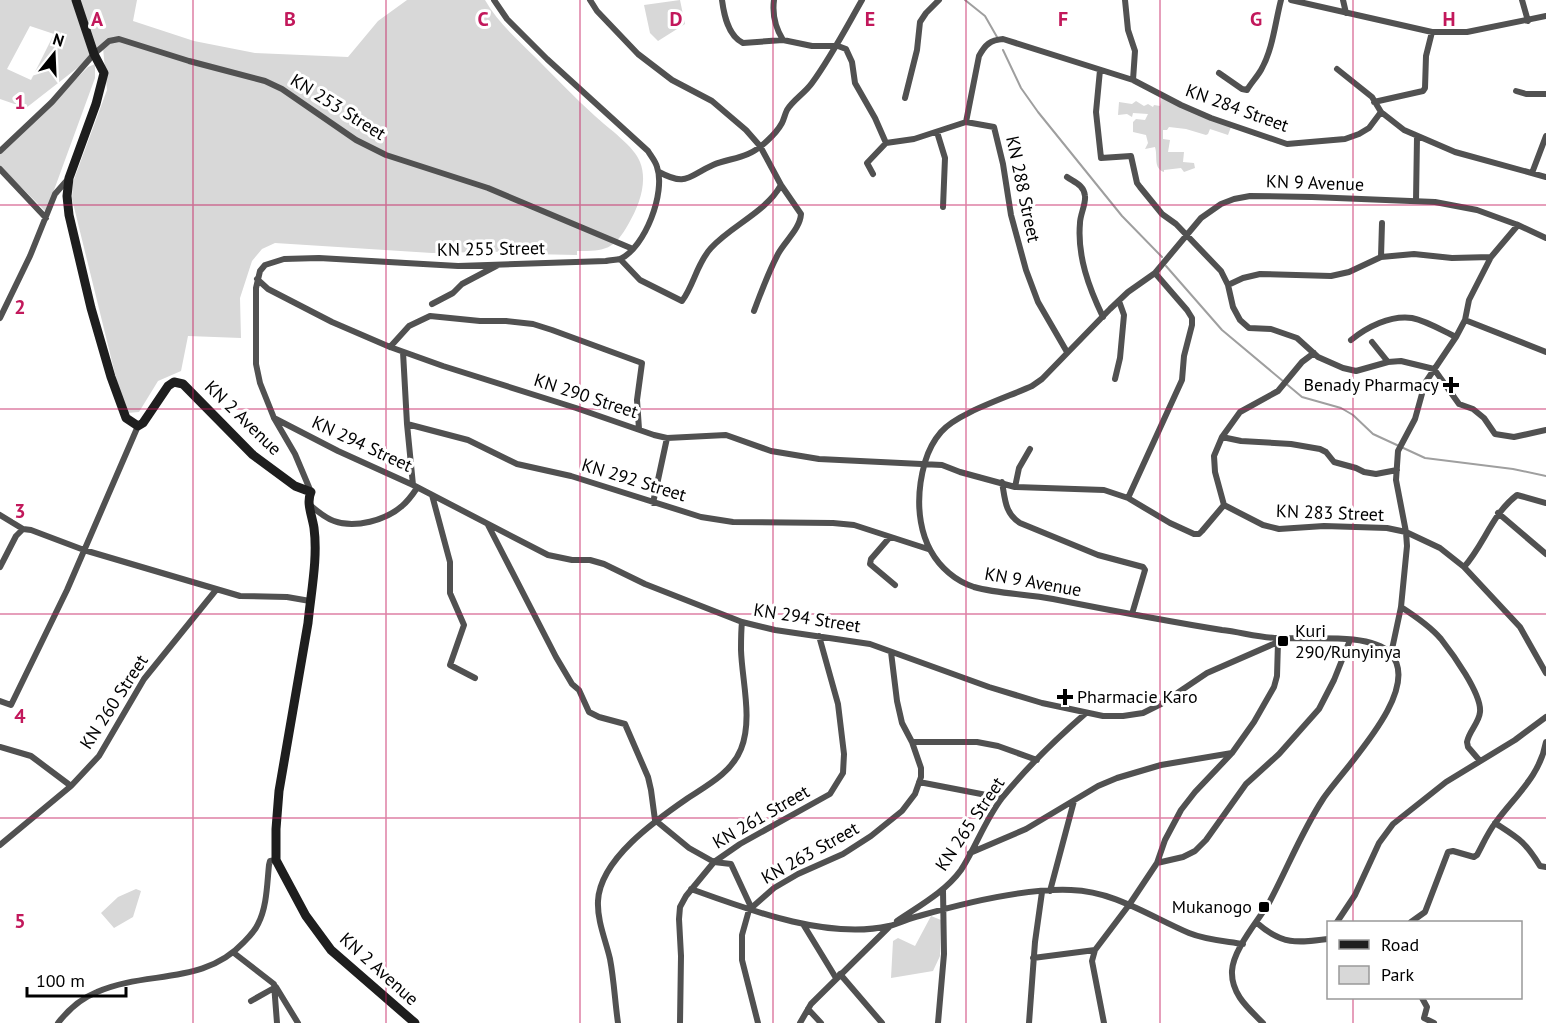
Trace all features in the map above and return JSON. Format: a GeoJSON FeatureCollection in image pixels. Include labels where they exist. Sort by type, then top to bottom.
{"type":"FeatureCollection","features":[{"type":"Feature","properties":{"kind":"main road"},"geometry":{"type":"LineString","coordinates":[[76,0],[94,54],[104,73],[87,132],[69,178],[69,215],[91,309],[123,410],[126,418],[138,426]]}},
{"type":"Feature","properties":{"kind":"main road","name":"KN 2 Avenue"},"geometry":{"type":"LineString","coordinates":[[138,426],[143,423],[168,386],[174,382],[183,384],[253,455],[295,486],[311,492],[308,500],[314,538],[310,602],[279,790],[276,860],[306,916],[331,950],[415,1023]]}},
{"type":"Feature","properties":{"kind":"street"},"geometry":{"type":"LineString","coordinates":[[494,0],[507,19],[547,59],[648,151],[657,165],[658,198],[648,225],[633,249],[620,259],[640,280],[682,301],[711,247],[768,202],[781,185]]}},
{"type":"Feature","properties":{"kind":"street"},"geometry":{"type":"LineString","coordinates":[[590,0],[597,11],[638,54],[672,80],[712,101],[746,130],[760,146],[781,185],[801,214],[800,220],[765,279],[754,311]]}},
{"type":"Feature","properties":{"kind":"street"},"geometry":{"type":"LineString","coordinates":[[722,0],[727,21],[738,40],[743,43],[783,40],[812,46],[838,46],[846,49],[850,55],[855,83],[886,143]]}},
{"type":"Feature","properties":{"kind":"street"},"geometry":{"type":"LineString","coordinates":[[774,0],[772,14],[783,40]]}},
{"type":"Feature","properties":{"kind":"street"},"geometry":{"type":"LineString","coordinates":[[658,172],[671,179],[687,179],[700,170],[749,154],[760,146],[777,129],[789,107],[813,83],[838,46],[862,0]]}},
{"type":"Feature","properties":{"kind":"street"},"geometry":{"type":"LineString","coordinates":[[905,98],[917,50],[920,22],[939,0]]}},
{"type":"Feature","properties":{"kind":"street"},"geometry":{"type":"LineString","coordinates":[[1125,0],[1128,30],[1135,51],[1133,80]]}},
{"type":"Feature","properties":{"kind":"street"},"geometry":{"type":"LineString","coordinates":[[1219,73],[1247,90],[1260,72],[1270,47],[1281,0]]}},
{"type":"Feature","properties":{"kind":"street"},"geometry":{"type":"LineString","coordinates":[[1291,0],[1432,32],[1467,32],[1546,16]]}},
{"type":"Feature","properties":{"kind":"street"},"geometry":{"type":"LineString","coordinates":[[1343,0],[1346,13]]}},
{"type":"Feature","properties":{"kind":"street"},"geometry":{"type":"LineString","coordinates":[[1522,0],[1528,21]]}},
{"type":"Feature","properties":{"kind":"street"},"geometry":{"type":"LineString","coordinates":[[1374,102],[1423,91],[1426,56],[1432,32]]}},
{"type":"Feature","properties":{"kind":"street","name":"KN 253 Street"},"geometry":{"type":"LineString","coordinates":[[0,151],[51,102],[94,54],[109,41],[119,39],[265,81],[282,89],[356,140],[386,155],[488,188],[633,249]]}},
{"type":"Feature","properties":{"kind":"street","name":"KN 284 Street"},"geometry":{"type":"LineString","coordinates":[[966,122],[984,46],[992,40],[1003,39],[1133,80],[1180,105],[1211,118],[1287,144],[1352,137],[1368,130],[1381,112]]}},
{"type":"Feature","properties":{"kind":"street"},"geometry":{"type":"LineString","coordinates":[[1336,69],[1372,97],[1381,112],[1417,137],[1473,158],[1546,177]]}},
{"type":"Feature","properties":{"kind":"street"},"geometry":{"type":"LineString","coordinates":[[1101,70],[1096,112],[1101,158],[1131,156],[1137,183],[1162,214],[1176,224],[1214,262],[1225,278],[1239,320],[1249,328],[1271,329],[1298,338],[1314,353],[1342,368],[1356,371],[1388,362],[1401,361],[1434,369],[1459,404],[1473,409],[1484,418],[1495,434],[1514,437],[1546,430]]}},
{"type":"Feature","properties":{"kind":"street"},"geometry":{"type":"LineString","coordinates":[[1516,91],[1526,94],[1546,94]]}},
{"type":"Feature","properties":{"kind":"street"},"geometry":{"type":"LineString","coordinates":[[873,174],[867,163],[886,143],[905,141],[966,122]]}},
{"type":"Feature","properties":{"kind":"street","name":"KN 288 Street"},"geometry":{"type":"LineString","coordinates":[[966,122],[990,125],[996,129],[1011,215],[1026,270],[1038,302],[1067,352]]}},
{"type":"Feature","properties":{"kind":"street"},"geometry":{"type":"LineString","coordinates":[[937,132],[945,158],[943,207]]}},
{"type":"Feature","properties":{"kind":"street"},"geometry":{"type":"LineString","coordinates":[[1532,173],[1546,136]]}},
{"type":"Feature","properties":{"kind":"street"},"geometry":{"type":"LineString","coordinates":[[1416,201],[1417,137]]}},
{"type":"Feature","properties":{"kind":"street"},"geometry":{"type":"LineString","coordinates":[[0,169],[46,218]]}},
{"type":"Feature","properties":{"kind":"street"},"geometry":{"type":"LineString","coordinates":[[1067,177],[1080,184],[1085,196],[1080,223],[1083,260],[1090,289],[1103,317]]}},
{"type":"Feature","properties":{"kind":"street"},"geometry":{"type":"LineString","coordinates":[[0,318],[27,264],[55,194],[69,178]]}},
{"type":"Feature","properties":{"kind":"street","name":"KN 9 Avenue"},"geometry":{"type":"LineString","coordinates":[[1391,654],[1374,645],[1350,640],[1315,637],[1279,640],[1168,622],[1052,599],[987,590],[970,585],[951,575],[928,549],[920,523],[924,464],[940,432],[952,422],[1032,386],[1053,368],[1119,301],[1155,273],[1201,218],[1211,210],[1234,199],[1250,196],[1435,202],[1477,210],[1546,238]]}},
{"type":"Feature","properties":{"kind":"street"},"geometry":{"type":"LineString","coordinates":[[1381,257],[1382,223]]}},
{"type":"Feature","properties":{"kind":"street"},"geometry":{"type":"LineString","coordinates":[[1263,1023],[1247,1007],[1233,987],[1233,964],[1323,800],[1375,732],[1392,702],[1400,674],[1399,667],[1391,654],[1406,568],[1406,532],[1396,480],[1398,451],[1415,419],[1425,383],[1465,320],[1469,300],[1491,257],[1518,225]]}},
{"type":"Feature","properties":{"kind":"street"},"geometry":{"type":"LineString","coordinates":[[1228,285],[1260,274],[1331,276],[1349,272],[1381,257],[1414,254],[1452,258],[1491,257]]}},
{"type":"Feature","properties":{"kind":"street","name":"KN 255 Street"},"geometry":{"type":"LineString","coordinates":[[257,279],[265,265],[284,259],[319,258],[458,266],[620,259]]}},
{"type":"Feature","properties":{"kind":"street"},"geometry":{"type":"LineString","coordinates":[[432,304],[453,293],[462,284],[501,264]]}},
{"type":"Feature","properties":{"kind":"street"},"geometry":{"type":"LineString","coordinates":[[1128,498],[1182,380],[1184,356],[1192,325],[1192,318],[1187,310],[1155,273]]}},
{"type":"Feature","properties":{"kind":"street"},"geometry":{"type":"LineString","coordinates":[[257,279],[256,364],[260,383],[274,418],[295,454],[311,492]]}},
{"type":"Feature","properties":{"kind":"street","name":"KN 290 Street"},"geometry":{"type":"LineString","coordinates":[[257,279],[268,289],[332,322],[390,347],[667,438],[726,435],[785,455],[924,464]]}},
{"type":"Feature","properties":{"kind":"street"},"geometry":{"type":"LineString","coordinates":[[1115,379],[1120,358],[1124,315],[1119,301]]}},
{"type":"Feature","properties":{"kind":"street"},"geometry":{"type":"LineString","coordinates":[[390,347],[409,326],[430,316],[506,321],[532,324],[552,330],[642,363],[637,400],[639,429]]}},
{"type":"Feature","properties":{"kind":"street"},"geometry":{"type":"LineString","coordinates":[[1351,340],[1366,328],[1402,318],[1423,321],[1456,337]]}},
{"type":"Feature","properties":{"kind":"street"},"geometry":{"type":"LineString","coordinates":[[1465,320],[1546,352]]}},
{"type":"Feature","properties":{"kind":"street"},"geometry":{"type":"LineString","coordinates":[[1372,342],[1388,362]]}},
{"type":"Feature","properties":{"kind":"street"},"geometry":{"type":"LineString","coordinates":[[310,505],[333,521],[369,522],[400,508],[415,486],[407,424],[403,352]]}},
{"type":"Feature","properties":{"kind":"street"},"geometry":{"type":"LineString","coordinates":[[924,464],[942,465],[1015,487],[1104,490],[1128,498],[1170,523],[1199,534],[1224,505],[1215,472],[1215,456],[1222,437],[1240,412],[1278,391],[1302,362],[1314,353]]}},
{"type":"Feature","properties":{"kind":"street","name":"KN 294 Street"},"geometry":{"type":"LineString","coordinates":[[274,418],[338,451],[415,486],[548,555],[604,564],[663,592],[742,622],[775,630],[855,640],[989,687],[1086,713],[1123,717],[1143,713],[1161,704],[1207,673],[1279,640]]}},
{"type":"Feature","properties":{"kind":"street","name":"KN 292 Street"},"geometry":{"type":"LineString","coordinates":[[407,424],[468,440],[517,464],[571,476],[701,517],[733,522],[854,525],[928,549]]}},
{"type":"Feature","properties":{"kind":"street"},"geometry":{"type":"LineString","coordinates":[[0,701],[11,705],[67,590],[138,426]]}},
{"type":"Feature","properties":{"kind":"street"},"geometry":{"type":"LineString","coordinates":[[1222,437],[1320,449],[1326,452],[1334,462],[1364,472],[1376,474],[1397,470]]}},
{"type":"Feature","properties":{"kind":"street"},"geometry":{"type":"LineString","coordinates":[[653,503],[667,438]]}},
{"type":"Feature","properties":{"kind":"street"},"geometry":{"type":"LineString","coordinates":[[1015,487],[1019,468],[1030,449]]}},
{"type":"Feature","properties":{"kind":"street"},"geometry":{"type":"LineString","coordinates":[[1002,482],[1008,512],[1020,523],[1065,543],[1098,555],[1139,565],[1145,570],[1132,614]]}},
{"type":"Feature","properties":{"kind":"street"},"geometry":{"type":"LineString","coordinates":[[432,495],[450,562],[450,593],[464,625],[450,665],[475,678]]}},
{"type":"Feature","properties":{"kind":"street"},"geometry":{"type":"LineString","coordinates":[[1464,567],[1498,513],[1517,495],[1546,503]]}},
{"type":"Feature","properties":{"kind":"street","name":"KN 283 Street"},"geometry":{"type":"LineString","coordinates":[[1224,505],[1263,525],[1279,529],[1346,526],[1387,528],[1406,532],[1440,548],[1464,567],[1520,627],[1546,673]]}},
{"type":"Feature","properties":{"kind":"street"},"geometry":{"type":"LineString","coordinates":[[1498,513],[1546,554]]}},
{"type":"Feature","properties":{"kind":"street"},"geometry":{"type":"LineString","coordinates":[[0,515],[23,529],[216,590],[240,596],[287,597],[310,602]]}},
{"type":"Feature","properties":{"kind":"street"},"geometry":{"type":"LineString","coordinates":[[488,525],[555,657],[572,684],[579,690],[589,712],[625,724],[648,777],[655,820],[688,848],[714,862],[731,864],[734,867],[750,908],[742,935],[742,960],[758,1023]]}},
{"type":"Feature","properties":{"kind":"street"},"geometry":{"type":"LineString","coordinates":[[0,567],[16,536],[23,529]]}},
{"type":"Feature","properties":{"kind":"street"},"geometry":{"type":"LineString","coordinates":[[890,537],[870,564],[896,585]]}},
{"type":"Feature","properties":{"kind":"street","name":"KN 260 Street"},"geometry":{"type":"LineString","coordinates":[[0,845],[71,786],[99,756],[144,679],[216,590]]}},
{"type":"Feature","properties":{"kind":"street"},"geometry":{"type":"LineString","coordinates":[[1401,607],[1416,616],[1440,638],[1469,681],[1480,703],[1480,711],[1467,742],[1468,747],[1480,761]]}},
{"type":"Feature","properties":{"kind":"street"},"geometry":{"type":"LineString","coordinates":[[618,1023],[610,962],[599,915],[598,901],[601,883],[609,867],[655,820],[715,780],[732,765],[741,751],[746,733],[741,650],[742,622]]}},
{"type":"Feature","properties":{"kind":"street","name":"KN 261 Street"},"geometry":{"type":"LineString","coordinates":[[681,1023],[680,907],[691,889],[714,862],[740,844],[830,794],[843,773],[844,754],[838,704],[819,636]]}},
{"type":"Feature","properties":{"kind":"street"},"geometry":{"type":"LineString","coordinates":[[1104,1023],[1092,961],[1095,950],[1129,905],[1156,863],[1181,810],[1232,753],[1254,722],[1274,687],[1277,676],[1279,640]]}},
{"type":"Feature","properties":{"kind":"street"},"geometry":{"type":"LineString","coordinates":[[1156,863],[1183,857],[1206,840],[1246,784],[1279,754],[1319,709],[1350,640]]}},
{"type":"Feature","properties":{"kind":"street"},"geometry":{"type":"LineString","coordinates":[[891,652],[902,723],[912,742],[921,768],[919,782],[1002,798]]}},
{"type":"Feature","properties":{"kind":"street","name":"KN 265 Street"},"geometry":{"type":"LineString","coordinates":[[800,1023],[808,1009],[838,976],[889,926],[944,890],[961,869],[1002,798],[1036,760],[1086,713]]}},
{"type":"Feature","properties":{"kind":"street"},"geometry":{"type":"LineString","coordinates":[[1338,921],[1355,895],[1373,852],[1383,835],[1438,787],[1515,740],[1546,717]]}},
{"type":"Feature","properties":{"kind":"street"},"geometry":{"type":"LineString","coordinates":[[912,742],[977,742],[998,746],[1036,760]]}},
{"type":"Feature","properties":{"kind":"street"},"geometry":{"type":"LineString","coordinates":[[1412,921],[1425,912],[1448,852],[1453,851],[1474,857],[1477,855],[1495,823],[1537,770],[1546,742]]}},
{"type":"Feature","properties":{"kind":"street"},"geometry":{"type":"LineString","coordinates":[[0,747],[31,756],[71,786]]}},
{"type":"Feature","properties":{"kind":"street"},"geometry":{"type":"LineString","coordinates":[[970,853],[1026,829],[1117,777],[1161,765],[1232,753]]}},
{"type":"Feature","properties":{"kind":"street","name":"KN 263 Street"},"geometry":{"type":"LineString","coordinates":[[750,908],[774,888],[798,874],[843,854],[871,836],[909,803],[919,782]]}},
{"type":"Feature","properties":{"kind":"street"},"geometry":{"type":"LineString","coordinates":[[1050,891],[1074,800]]}},
{"type":"Feature","properties":{"kind":"street"},"geometry":{"type":"LineString","coordinates":[[1495,823],[1529,847],[1540,866],[1546,867]]}},
{"type":"Feature","properties":{"kind":"street"},"geometry":{"type":"LineString","coordinates":[[57,1023],[76,1005],[97,992],[202,969],[234,953],[259,924],[270,861],[276,860]]}},
{"type":"Feature","properties":{"kind":"street"},"geometry":{"type":"LineString","coordinates":[[691,889],[803,924],[860,929],[889,926],[945,909],[1042,892],[1071,890],[1110,897],[1192,934],[1243,944]]}},
{"type":"Feature","properties":{"kind":"street"},"geometry":{"type":"LineString","coordinates":[[938,1023],[944,954],[944,890]]}},
{"type":"Feature","properties":{"kind":"street"},"geometry":{"type":"LineString","coordinates":[[1029,1023],[1042,892]]}},
{"type":"Feature","properties":{"kind":"street"},"geometry":{"type":"LineString","coordinates":[[1257,923],[1273,935],[1288,941],[1299,943],[1327,938]]}},
{"type":"Feature","properties":{"kind":"street"},"geometry":{"type":"LineString","coordinates":[[803,924],[838,976],[882,1023]]}},
{"type":"Feature","properties":{"kind":"street"},"geometry":{"type":"LineString","coordinates":[[1034,958],[1095,950]]}},
{"type":"Feature","properties":{"kind":"street"},"geometry":{"type":"LineString","coordinates":[[234,953],[274,986],[298,1023]]}},
{"type":"Feature","properties":{"kind":"street"},"geometry":{"type":"LineString","coordinates":[[251,1001],[274,986]]}},
{"type":"Feature","properties":{"kind":"street"},"geometry":{"type":"LineString","coordinates":[[274,986],[277,1023]]}},
{"type":"Feature","properties":{"kind":"street"},"geometry":{"type":"LineString","coordinates":[[1423,999],[1427,1006],[1424,1017],[1434,1023]]}},
{"type":"Feature","properties":{"kind":"street"},"geometry":{"type":"LineString","coordinates":[[808,1009],[820,1023]]}},
{"type":"Feature","properties":{"kind":"green space"},"geometry":{"type":"Polygon","coordinates":[[[0,0],[137,0],[133,21],[194,41],[255,53],[348,57],[378,21],[407,0],[485,0],[515,38],[633,150],[640,162],[643,186],[636,209],[619,239],[602,249],[577,251],[577,255],[530,254],[530,251],[432,253],[275,243],[262,249],[252,261],[240,298],[241,338],[188,336],[181,371],[158,381],[139,412],[127,413],[120,394],[72,199],[73,182],[107,90],[103,48],[26,108],[0,99],[0,0]],[[30,26],[7,69],[31,80],[54,34],[30,26]]]}},
{"type":"Feature","properties":{"kind":"green space"},"geometry":{"type":"Polygon","coordinates":[[[680,0],[685,24],[658,41],[650,33],[644,5],[680,0]]]}},
{"type":"Feature","properties":{"kind":"green space"},"geometry":{"type":"Polygon","coordinates":[[[95,64],[95,78],[46,212],[0,166],[0,155],[88,67],[95,64]]]}},
{"type":"Feature","properties":{"kind":"green space"},"geometry":{"type":"Polygon","coordinates":[[[1162,96],[1231,127],[1228,135],[1210,129],[1206,135],[1169,127],[1163,130],[1163,139],[1170,140],[1168,152],[1184,152],[1183,162],[1194,163],[1195,168],[1184,172],[1181,168],[1164,170],[1164,172],[1158,168],[1155,147],[1145,149],[1148,143],[1146,135],[1133,132],[1133,122],[1136,119],[1145,120],[1148,114],[1133,113],[1132,117],[1127,114],[1118,115],[1119,102],[1132,104],[1136,101],[1144,106],[1148,104],[1153,107],[1154,105],[1160,106],[1162,96]]]}},
{"type":"Feature","properties":{"kind":"green space"},"geometry":{"type":"Polygon","coordinates":[[[136,889],[141,891],[133,917],[114,928],[101,913],[118,897],[136,889]]]}},
{"type":"Feature","properties":{"kind":"green space"},"geometry":{"type":"Polygon","coordinates":[[[931,916],[941,920],[940,956],[933,971],[891,978],[893,941],[898,938],[915,946],[931,916]]]}},
{"type":"Feature","properties":{"kind":"waterway"},"geometry":{"type":"LineString","coordinates":[[965,0],[985,16],[997,37]]}},
{"type":"Feature","properties":{"kind":"waterway"},"geometry":{"type":"LineString","coordinates":[[1003,50],[1021,88],[1038,112],[1122,216],[1162,257]]}},
{"type":"Feature","properties":{"kind":"waterway"},"geometry":{"type":"LineString","coordinates":[[1166,266],[1222,330],[1302,397],[1341,408],[1353,415],[1373,434],[1425,458],[1513,469],[1546,476]]}},
{"type":"Feature","properties":{"kind":"place","name":"Benady Pharmacy"},"geometry":{"type":"Point","coordinates":[1451,385]}},
{"type":"Feature","properties":{"kind":"place","name":"Kuri 290/Runyinya"},"geometry":{"type":"Point","coordinates":[1283,641]}},
{"type":"Feature","properties":{"kind":"place","name":"Pharmacie Karo"},"geometry":{"type":"Point","coordinates":[1065,697]}},
{"type":"Feature","properties":{"kind":"place","name":"Mukanogo"},"geometry":{"type":"Point","coordinates":[1264,907]}}]}
